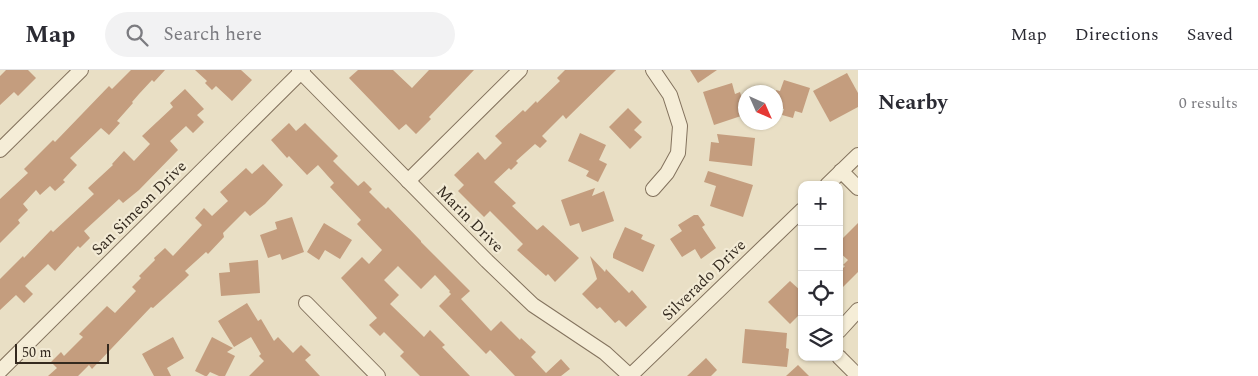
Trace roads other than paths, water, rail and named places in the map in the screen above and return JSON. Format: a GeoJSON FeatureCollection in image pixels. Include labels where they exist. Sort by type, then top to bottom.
{"type":"FeatureCollection","features":[{"type":"Feature","properties":{"kind":"street"},"geometry":{"type":"LineString","coordinates":[[0,150],[80,70]]}},
{"type":"Feature","properties":{"kind":"street"},"geometry":{"type":"LineString","coordinates":[[408,181],[520,70]]}},
{"type":"Feature","properties":{"kind":"street"},"geometry":{"type":"LineString","coordinates":[[653,70],[670,95],[680,126],[678,153],[667,173],[653,189]]}},
{"type":"Feature","properties":{"kind":"street","name":"Marin Drive"},"geometry":{"type":"LineString","coordinates":[[301,71],[486,261],[533,305],[605,353],[630,376]]}},
{"type":"Feature","properties":{"kind":"street","name":"San Simeon Drive"},"geometry":{"type":"LineString","coordinates":[[0,371],[301,71]]}},
{"type":"Feature","properties":{"kind":"street"},"geometry":{"type":"LineString","coordinates":[[832,181],[858,155]]}},
{"type":"Feature","properties":{"kind":"street"},"geometry":{"type":"LineString","coordinates":[[841,171],[858,188]]}},
{"type":"Feature","properties":{"kind":"street","name":"Silverado Drive"},"geometry":{"type":"LineString","coordinates":[[630,376],[798,214]]}},
{"type":"Feature","properties":{"kind":"street"},"geometry":{"type":"LineString","coordinates":[[306,303],[378,376]]}},
{"type":"Feature","properties":{"kind":"street"},"geometry":{"type":"LineString","coordinates":[[843,327],[858,310]]}},
{"type":"Feature","properties":{"kind":"street"},"geometry":{"type":"LineString","coordinates":[[843,361],[858,376]]}}]}
